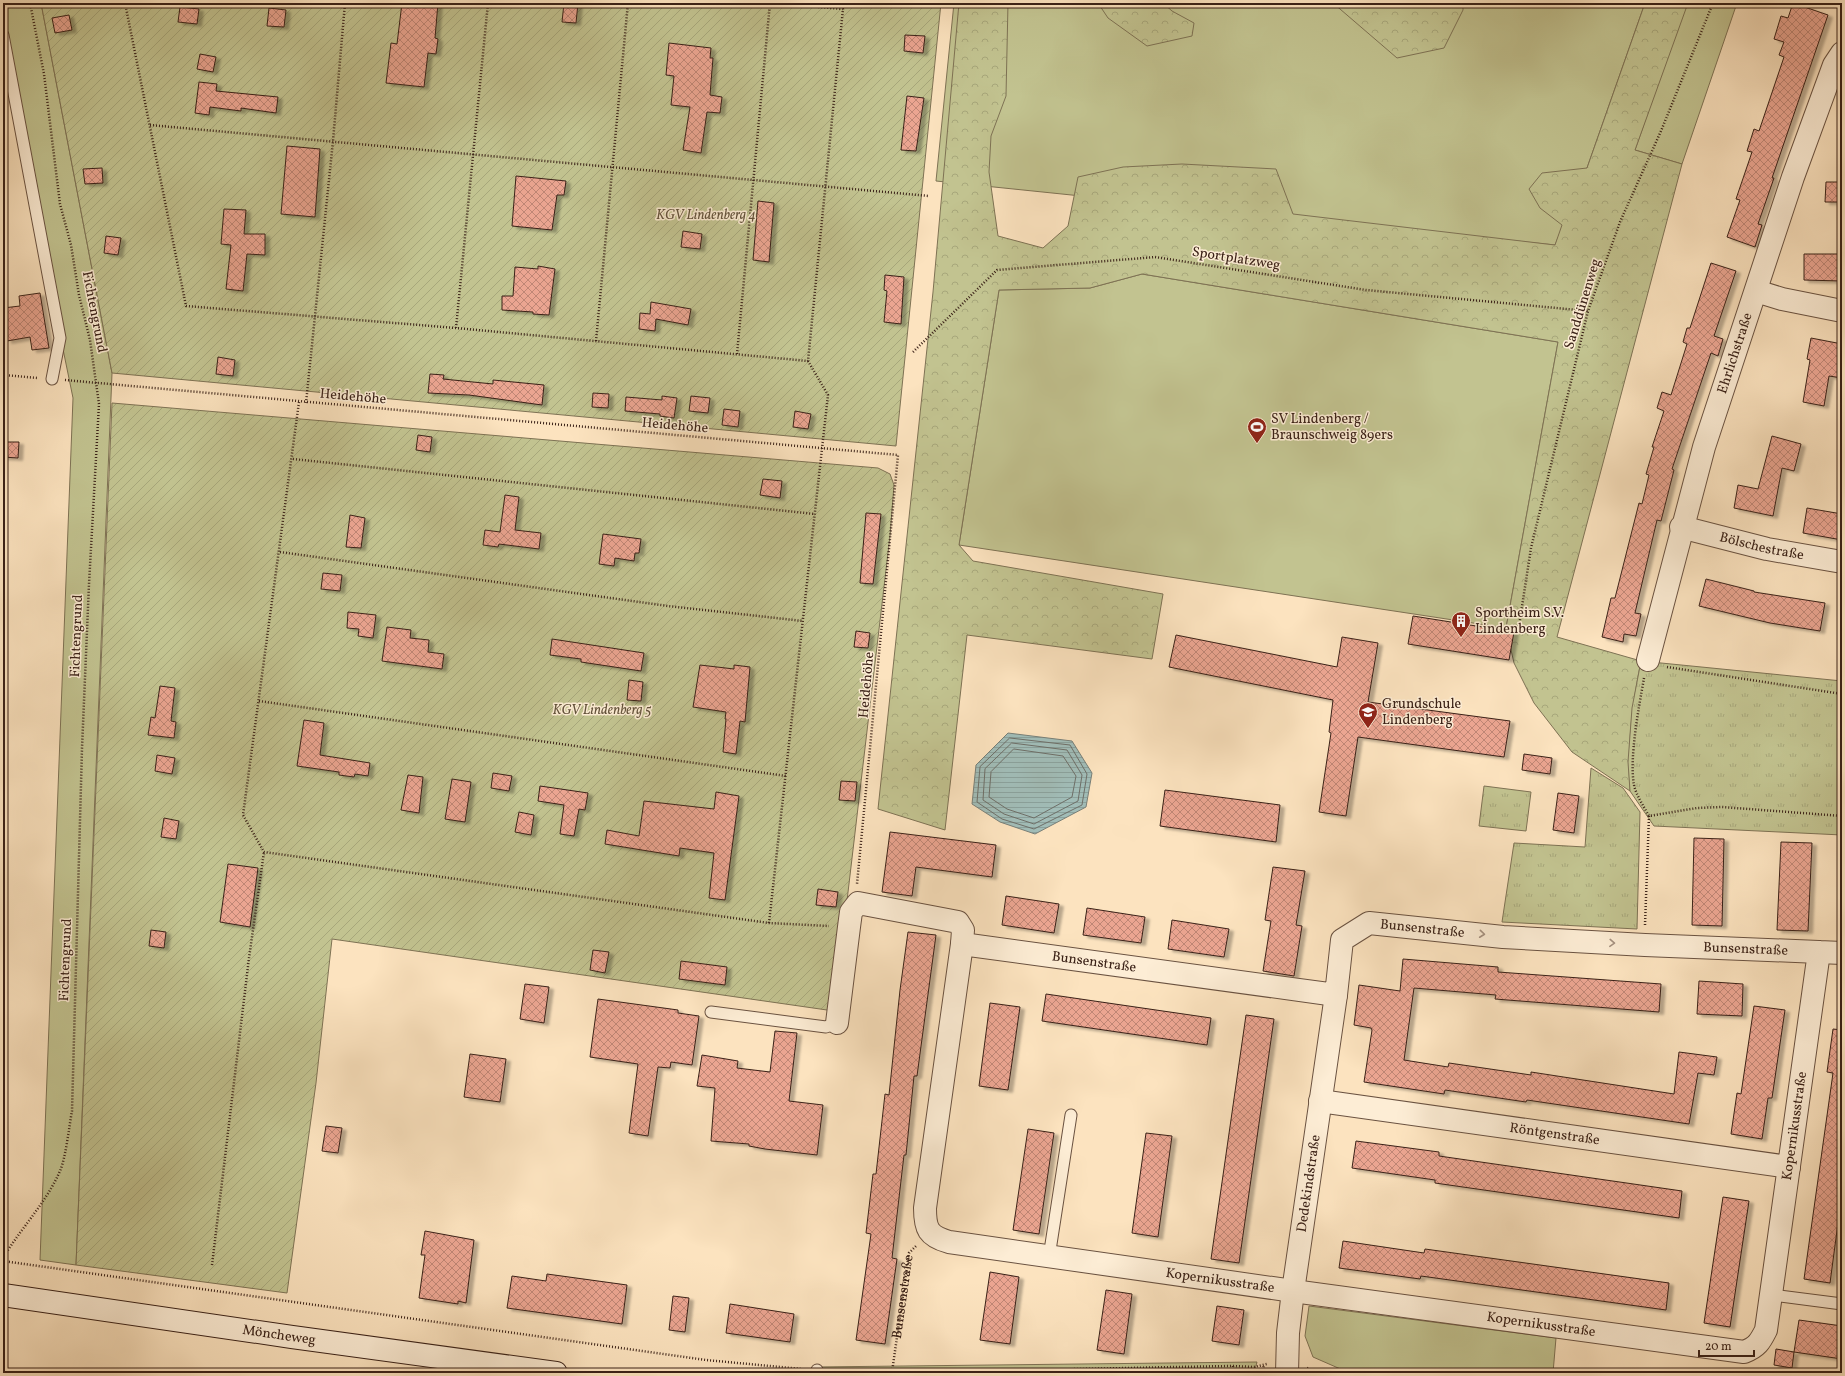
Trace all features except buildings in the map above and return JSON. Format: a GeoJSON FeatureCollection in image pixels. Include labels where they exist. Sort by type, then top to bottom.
{"type":"FeatureCollection","features":[{"type":"Feature","properties":{"kind":"street","name":"Ehrlichstraße"},"geometry":{"type":"LineString","coordinates":[[1648,660],[1681,527],[1711,426],[1793,177],[1834,66],[1842,53]]}},
{"type":"Feature","properties":{"kind":"street"},"geometry":{"type":"LineString","coordinates":[[1756,291],[1789,300],[1842,311]]}},
{"type":"Feature","properties":{"kind":"street","name":"Bölschestraße"},"geometry":{"type":"LineString","coordinates":[[1681,527],[1767,549],[1842,562]]}},
{"type":"Feature","properties":{"kind":"street"},"geometry":{"type":"LineString","coordinates":[[837,1022],[851,912],[858,903],[958,922],[964,930],[925,1208],[925,1221],[929,1232]]}},
{"type":"Feature","properties":{"kind":"street","name":"Bunsenstraße"},"geometry":{"type":"LineString","coordinates":[[962,944],[1336,994],[1342,940],[1369,923],[1503,937],[1645,945],[1842,953]]}},
{"type":"Feature","properties":{"kind":"street","name":"Kopernikusstraße"},"geometry":{"type":"LineString","coordinates":[[929,1232],[938,1239],[949,1242],[1049,1257],[1744,1352],[1753,1349],[1760,1343],[1766,1330],[1819,952]]}},
{"type":"Feature","properties":{"kind":"street","name":"Dedekindstraße"},"geometry":{"type":"LineString","coordinates":[[1288,1369],[1288,1333],[1293,1291],[1336,994]]}},
{"type":"Feature","properties":{"kind":"street","name":"Röntgenstraße"},"geometry":{"type":"LineString","coordinates":[[1320,1101],[1789,1167]]}},
{"type":"Feature","properties":{"kind":"street","name":"Möncheweg"},"geometry":{"type":"LineString","coordinates":[[3,1294],[292,1337],[556,1373]]}},
{"type":"Feature","properties":{"kind":"lane"},"geometry":{"type":"LineString","coordinates":[[3,35],[60,338],[52,379]]}},
{"type":"Feature","properties":{"kind":"lane"},"geometry":{"type":"LineString","coordinates":[[711,1012],[826,1027],[837,1022]]}},
{"type":"Feature","properties":{"kind":"lane"},"geometry":{"type":"LineString","coordinates":[[1049,1257],[1071,1115]]}},
{"type":"Feature","properties":{"kind":"lane"},"geometry":{"type":"LineString","coordinates":[[1772,1295],[1842,1304]]}},
{"type":"Feature","properties":{"kind":"path","name":"Fichtengrund"},"geometry":{"type":"LineString","coordinates":[[3,1258],[14,1240],[36,1213],[60,1170],[72,1111],[82,748],[99,404],[90,340],[79,294],[71,245],[60,204],[44,74],[30,3]]}},
{"type":"Feature","properties":{"kind":"path"},"geometry":{"type":"LineString","coordinates":[[125,3],[186,306],[456,328],[808,360]]}},
{"type":"Feature","properties":{"kind":"path"},"geometry":{"type":"LineString","coordinates":[[306,403],[316,317],[345,3]]}},
{"type":"Feature","properties":{"kind":"path"},"geometry":{"type":"LineString","coordinates":[[456,328],[488,3]]}},
{"type":"Feature","properties":{"kind":"path"},"geometry":{"type":"LineString","coordinates":[[596,341],[628,3]]}},
{"type":"Feature","properties":{"kind":"path"},"geometry":{"type":"LineString","coordinates":[[737,354],[771,3],[843,9],[808,360],[828,395],[769,923]]}},
{"type":"Feature","properties":{"kind":"path","name":"Sanddünenweg"},"geometry":{"type":"LineString","coordinates":[[1519,626],[1531,548],[1588,311],[1620,222],[1661,131],[1713,3]]}},
{"type":"Feature","properties":{"kind":"path"},"geometry":{"type":"LineString","coordinates":[[150,125],[929,196]]}},
{"type":"Feature","properties":{"kind":"path","name":"Sportplatzweg"},"geometry":{"type":"LineString","coordinates":[[913,352],[998,270],[1155,257],[1366,290],[1588,311]]}},
{"type":"Feature","properties":{"kind":"path","name":"Heidehöhe"},"geometry":{"type":"LineString","coordinates":[[3,375],[898,455],[856,895],[858,903]]}},
{"type":"Feature","properties":{"kind":"path"},"geometry":{"type":"LineString","coordinates":[[212,1265],[249,958],[264,852],[243,815],[293,459],[299,402]]}},
{"type":"Feature","properties":{"kind":"path"},"geometry":{"type":"LineString","coordinates":[[293,459],[815,514]]}},
{"type":"Feature","properties":{"kind":"path"},"geometry":{"type":"LineString","coordinates":[[280,552],[668,606],[803,621]]}},
{"type":"Feature","properties":{"kind":"path"},"geometry":{"type":"LineString","coordinates":[[1645,945],[1648,816],[1634,786],[1633,762],[1638,708],[1648,660],[1664,667],[1842,694]]}},
{"type":"Feature","properties":{"kind":"path"},"geometry":{"type":"LineString","coordinates":[[259,701],[786,776]]}},
{"type":"Feature","properties":{"kind":"path"},"geometry":{"type":"LineString","coordinates":[[1648,816],[1697,808],[1722,807],[1842,816]]}},
{"type":"Feature","properties":{"kind":"path"},"geometry":{"type":"LineString","coordinates":[[264,852],[769,923],[849,927]]}},
{"type":"Feature","properties":{"kind":"path","name":"Bunsenstraße"},"geometry":{"type":"LineString","coordinates":[[892,1372],[909,1253],[929,1232]]}},
{"type":"Feature","properties":{"kind":"path"},"geometry":{"type":"LineString","coordinates":[[3,1261],[706,1360],[817,1372],[927,1372],[1233,1366],[1254,1367],[1272,1363],[1288,1369],[1304,1366],[1312,1371],[1320,1373]]}},
{"type":"Feature","properties":{"kind":"path"},"geometry":{"type":"LineString","coordinates":[[1262,1373],[1264,1365]]}},
{"type":"Feature","properties":{"kind":"path"},"geometry":{"type":"LineString","coordinates":[[1233,1366],[1233,1373]]}},
{"type":"Feature","properties":{"kind":"green space"},"geometry":{"type":"Polygon","coordinates":[[[3,3],[41,3],[112,373],[76,1265],[40,1260],[73,398],[3,56],[3,3]]]}},
{"type":"Feature","properties":{"kind":"green space","name":"KGV Lindenberg 4"},"geometry":{"type":"Polygon","coordinates":[[[41,3],[941,3],[896,446],[112,373],[41,3]]]}},
{"type":"Feature","properties":{"kind":"green space"},"geometry":{"type":"Polygon","coordinates":[[[954,3],[1645,3],[1587,168],[1555,245],[936,181],[954,3]]]}},
{"type":"Feature","properties":{"kind":"green space"},"geometry":{"type":"Polygon","coordinates":[[[959,3],[1008,3],[1006,96],[991,136],[989,172],[998,236],[1043,248],[1068,226],[1078,177],[1123,167],[1182,164],[1276,169],[1293,214],[1555,245],[1562,225],[1540,208],[1529,189],[1542,173],[1587,168],[1645,3],[1688,3],[1635,150],[1682,164],[1557,637],[1641,661],[1631,726],[1629,758],[1630,791],[1572,752],[1534,703],[1514,663],[1506,628],[1558,342],[1142,274],[1090,288],[999,290],[959,545],[973,561],[1163,594],[1152,659],[967,635],[945,830],[878,809],[933,292],[959,3]]]}},
{"type":"Feature","properties":{"kind":"green space"},"geometry":{"type":"Polygon","coordinates":[[[1098,3],[1163,3],[1172,11],[1194,23],[1192,36],[1147,46],[1108,18],[1098,3]]]}},
{"type":"Feature","properties":{"kind":"green space"},"geometry":{"type":"Polygon","coordinates":[[[1333,3],[1463,3],[1463,10],[1444,48],[1397,58],[1333,3]]]}},
{"type":"Feature","properties":{"kind":"green space"},"geometry":{"type":"Polygon","coordinates":[[[1686,3],[1737,3],[1682,164],[1635,150],[1686,3]]]}},
{"type":"Feature","properties":{"kind":"green space","name":"SV Lindenberg / Braunschweig 89ers"},"geometry":{"type":"Polygon","coordinates":[[[1142,274],[1558,342],[1506,628],[959,545],[999,290],[1090,288],[1142,274]]]}},
{"type":"Feature","properties":{"kind":"green space","name":"KGV Lindenberg 5"},"geometry":{"type":"Polygon","coordinates":[[[112,403],[878,468],[890,474],[894,485],[890,536],[834,1011],[332,939],[316,1083],[287,1293],[76,1265],[112,403]]]}},
{"type":"Feature","properties":{"kind":"green space"},"geometry":{"type":"Polygon","coordinates":[[[1641,661],[1842,681],[1842,835],[1654,826],[1630,791],[1628,762],[1632,708],[1641,661]]]}},
{"type":"Feature","properties":{"kind":"green space"},"geometry":{"type":"Polygon","coordinates":[[[1591,768],[1623,788],[1640,812],[1637,929],[1502,922],[1514,843],[1585,847],[1591,768]]]}},
{"type":"Feature","properties":{"kind":"green space"},"geometry":{"type":"Polygon","coordinates":[[[1484,786],[1531,792],[1526,831],[1479,826],[1484,786]]]}},
{"type":"Feature","properties":{"kind":"green space"},"geometry":{"type":"Polygon","coordinates":[[[1309,1306],[1556,1338],[1553,1373],[1358,1373],[1345,1371],[1313,1357],[1305,1336],[1309,1306]]]}},
{"type":"Feature","properties":{"kind":"green space"},"geometry":{"type":"Polygon","coordinates":[[[1257,1362],[1254,1373],[815,1373],[815,1367],[1257,1362]]]}},
{"type":"Feature","properties":{"kind":"water"},"geometry":{"type":"Polygon","coordinates":[[[1008,733],[1072,741],[1092,773],[1086,807],[1035,834],[1000,822],[972,804],[976,765],[1008,733]]]}},
{"type":"Feature","properties":{"kind":"place","name":"SV Lindenberg / Braunschweig 89ers"},"geometry":{"type":"Point","coordinates":[1257,444]}},
{"type":"Feature","properties":{"kind":"place","name":"Sportheim S.V. Lindenberg"},"geometry":{"type":"Point","coordinates":[1461,638]}},
{"type":"Feature","properties":{"kind":"place","name":"Grundschule Lindenberg"},"geometry":{"type":"Point","coordinates":[1368,729]}}]}
